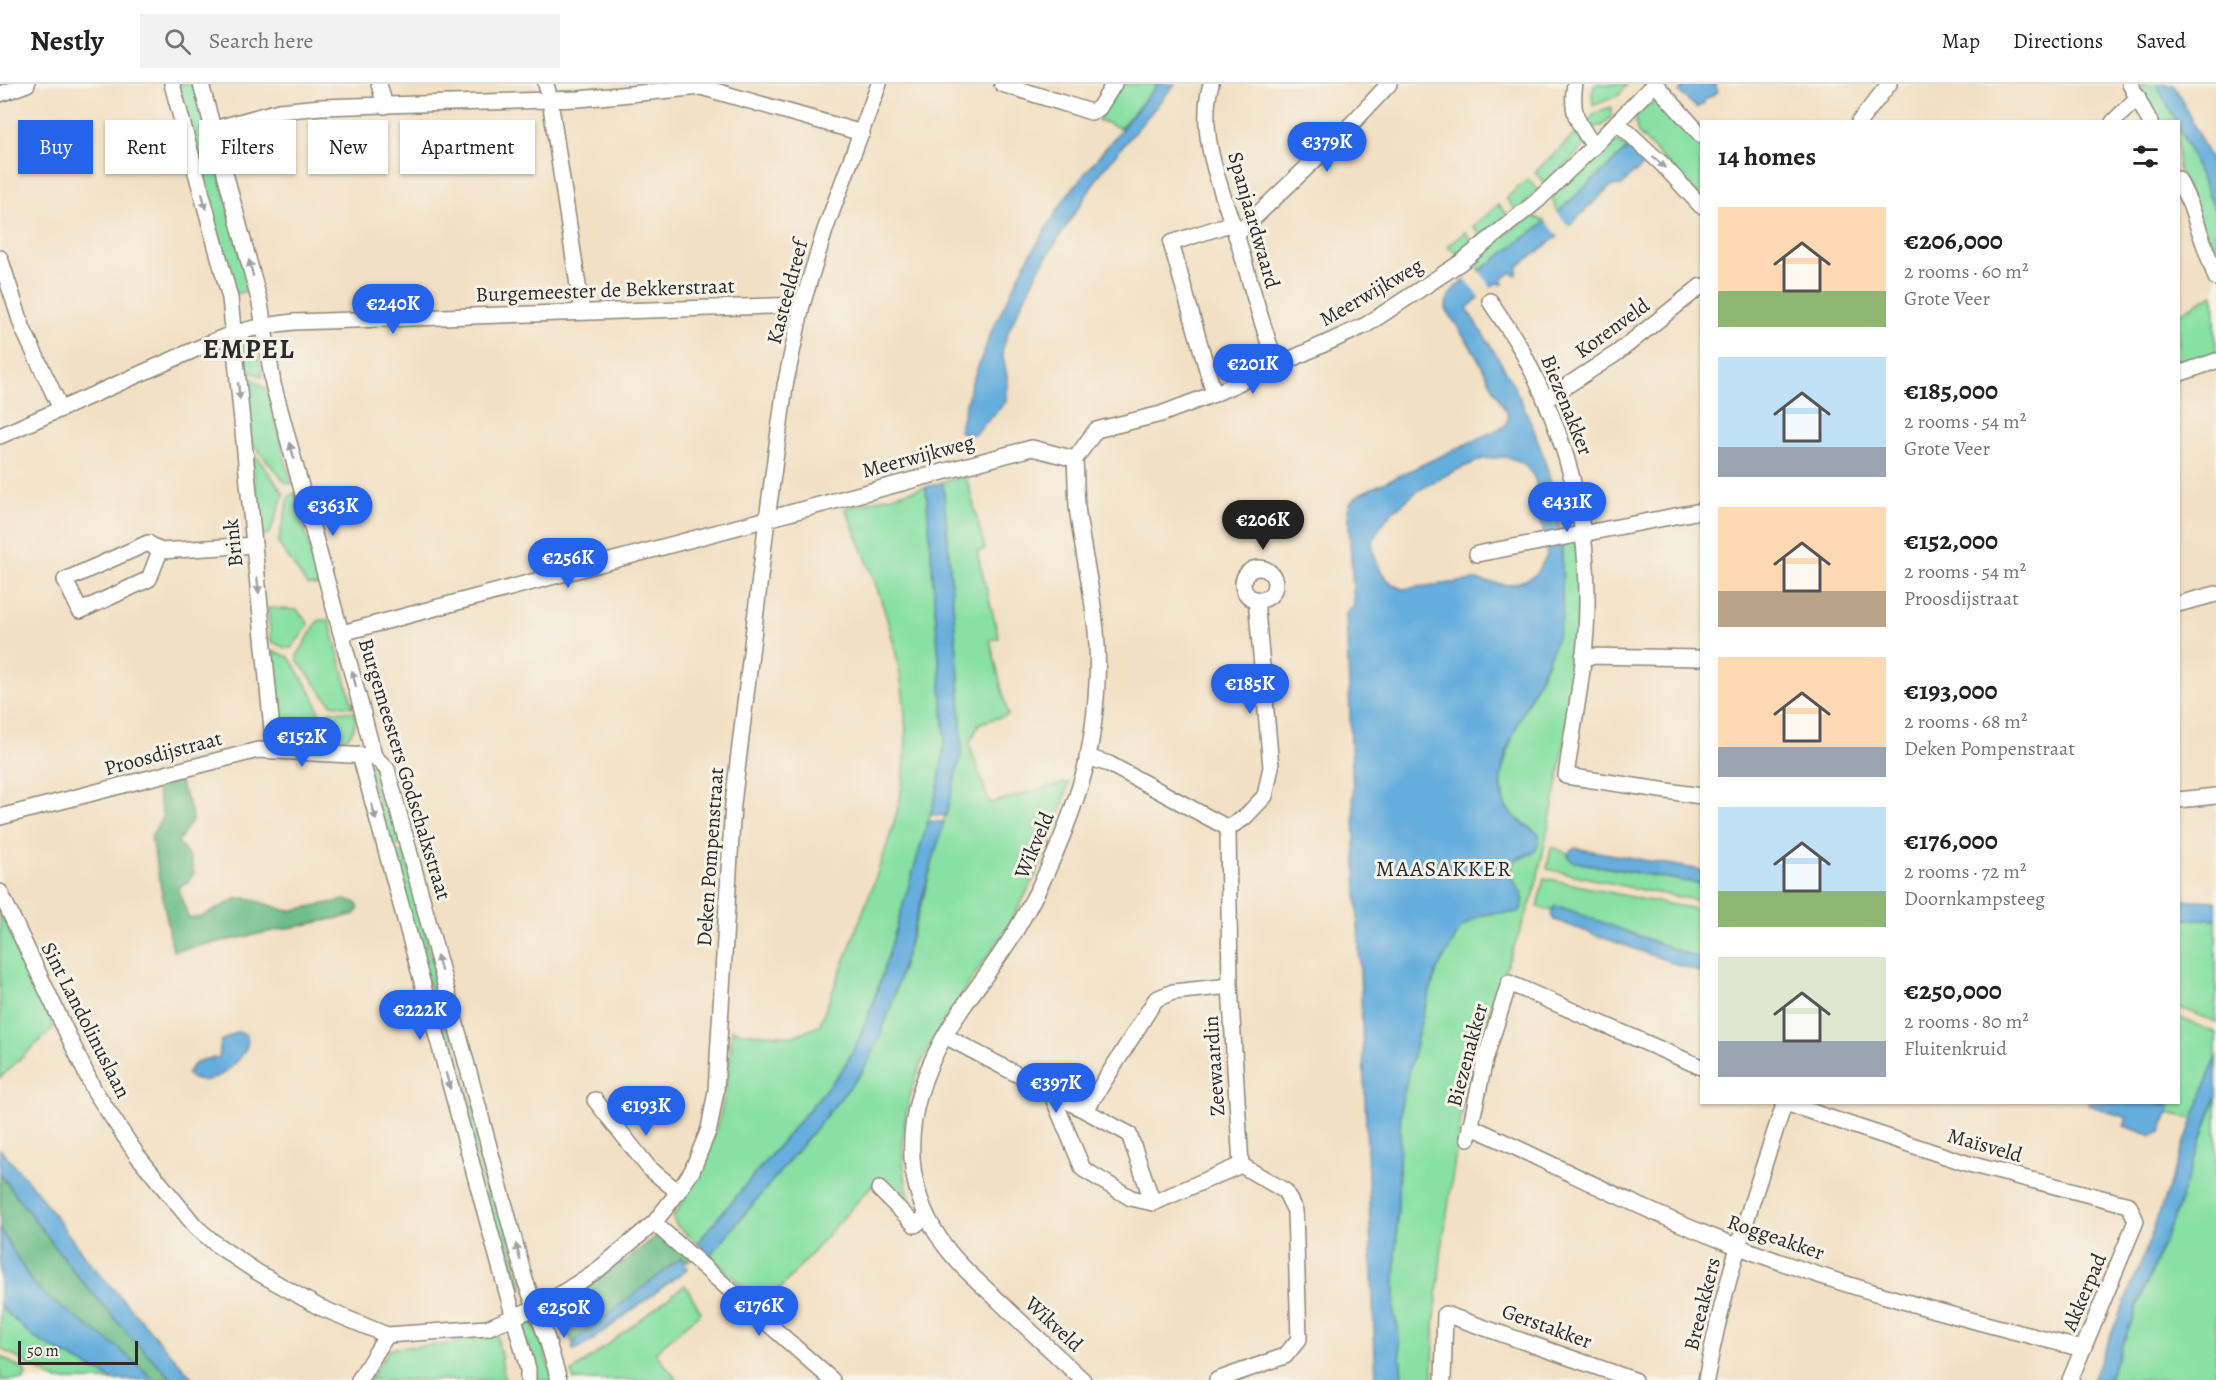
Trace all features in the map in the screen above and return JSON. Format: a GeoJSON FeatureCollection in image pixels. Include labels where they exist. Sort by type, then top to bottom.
{"type":"FeatureCollection","features":[{"type":"Feature","properties":{"kind":"street"},"geometry":{"type":"LineString","coordinates":[[0,94],[27,84]]}},
{"type":"Feature","properties":{"kind":"street"},"geometry":{"type":"LineString","coordinates":[[172,84],[230,298],[233,333]]}},
{"type":"Feature","properties":{"kind":"street","name":"Burgemeesters Godschalxstraat"},"geometry":{"type":"LineString","coordinates":[[201,84],[211,120]]}},
{"type":"Feature","properties":{"kind":"street"},"geometry":{"type":"LineString","coordinates":[[380,84],[386,106]]}},
{"type":"Feature","properties":{"kind":"street"},"geometry":{"type":"LineString","coordinates":[[546,84],[582,312]]}},
{"type":"Feature","properties":{"kind":"street","name":"Kasteeldreef"},"geometry":{"type":"LineString","coordinates":[[767,519],[785,386],[802,305],[825,230],[879,84]]}},
{"type":"Feature","properties":{"kind":"street"},"geometry":{"type":"LineString","coordinates":[[1002,84],[1091,112],[1099,108],[1114,84]]}},
{"type":"Feature","properties":{"kind":"street","name":"Spanjaardwaard"},"geometry":{"type":"LineString","coordinates":[[1211,84],[1208,99],[1208,135],[1234,229],[1277,366]]}},
{"type":"Feature","properties":{"kind":"street"},"geometry":{"type":"LineString","coordinates":[[1214,394],[1171,243],[1234,229],[1323,153],[1389,84]]}},
{"type":"Feature","properties":{"kind":"street"},"geometry":{"type":"LineString","coordinates":[[1575,84],[1571,102],[1580,126],[1594,146]]}},
{"type":"Feature","properties":{"kind":"street"},"geometry":{"type":"LineString","coordinates":[[1654,84],[1700,134]]}},
{"type":"Feature","properties":{"kind":"street","name":"Meerwijkweg"},"geometry":{"type":"LineString","coordinates":[[342,633],[1032,448],[1075,459],[1096,430],[1161,414],[1214,394],[1366,325],[1460,263],[1537,201],[1654,84]]}},
{"type":"Feature","properties":{"kind":"street"},"geometry":{"type":"LineString","coordinates":[[1861,120],[1889,84]]}},
{"type":"Feature","properties":{"kind":"street"},"geometry":{"type":"LineString","coordinates":[[246,120],[279,111],[321,107],[579,99],[701,86],[862,133]]}},
{"type":"Feature","properties":{"kind":"street"},"geometry":{"type":"LineString","coordinates":[[2114,120],[2134,90]]}},
{"type":"Feature","properties":{"kind":"street"},"geometry":{"type":"LineString","coordinates":[[2134,90],[2149,120]]}},
{"type":"Feature","properties":{"kind":"street"},"geometry":{"type":"LineString","coordinates":[[1617,122],[1663,165],[1700,205]]}},
{"type":"Feature","properties":{"kind":"street","name":"Burgemeesters Godschalxstraat"},"geometry":{"type":"LineString","coordinates":[[226,174],[260,303],[273,384],[342,633],[367,756],[431,1018],[528,1369],[528,1380]]}},
{"type":"Feature","properties":{"kind":"street"},"geometry":{"type":"LineString","coordinates":[[2180,183],[2194,214],[2216,278]]}},
{"type":"Feature","properties":{"kind":"street"},"geometry":{"type":"LineString","coordinates":[[0,258],[23,328],[61,409]]}},
{"type":"Feature","properties":{"kind":"street","name":"Korenveld"},"geometry":{"type":"LineString","coordinates":[[1545,400],[1617,353],[1700,287]]}},
{"type":"Feature","properties":{"kind":"street","name":"Biezenakker"},"geometry":{"type":"LineString","coordinates":[[1490,301],[1523,353],[1545,400],[1568,461],[1581,513],[1587,596],[1583,656],[1566,776],[1700,796]]}},
{"type":"Feature","properties":{"kind":"street","name":"Burgemeester de Bekkerstraat"},"geometry":{"type":"LineString","coordinates":[[0,436],[233,333],[263,325],[802,305]]}},
{"type":"Feature","properties":{"kind":"street","name":"Brink"},"geometry":{"type":"LineString","coordinates":[[233,333],[274,750]]}},
{"type":"Feature","properties":{"kind":"street"},"geometry":{"type":"LineString","coordinates":[[2180,373],[2216,361]]}},
{"type":"Feature","properties":{"kind":"street","name":"Wikveld"},"geometry":{"type":"LineString","coordinates":[[1075,459],[1077,507],[1097,645],[1096,697],[1087,757],[1068,820],[1047,873],[1006,946],[945,1036],[920,1086],[912,1126],[912,1161],[927,1216],[942,1242],[960,1265],[1083,1380]]}},
{"type":"Feature","properties":{"kind":"street"},"geometry":{"type":"LineString","coordinates":[[1477,554],[1700,511]]}},
{"type":"Feature","properties":{"kind":"street","name":"Deken Pompenstraat"},"geometry":{"type":"LineString","coordinates":[[513,1317],[547,1303],[599,1269],[654,1223],[692,1171],[709,1129],[716,1091],[733,804],[767,519]]}},
{"type":"Feature","properties":{"kind":"street"},"geometry":{"type":"LineString","coordinates":[[160,551],[149,579],[80,611],[65,580],[148,543],[160,551],[254,545]]}},
{"type":"Feature","properties":{"kind":"street"},"geometry":{"type":"LineString","coordinates":[[2180,603],[2216,594]]}},
{"type":"Feature","properties":{"kind":"street"},"geometry":{"type":"LineString","coordinates":[[1087,757],[1109,764],[1228,828],[1244,818],[1265,796],[1271,767],[1256,599]]}},
{"type":"Feature","properties":{"kind":"street"},"geometry":{"type":"LineString","coordinates":[[1583,656],[1700,658]]}},
{"type":"Feature","properties":{"kind":"street","name":"Proosdijstraat"},"geometry":{"type":"LineString","coordinates":[[0,817],[258,750],[367,756]]}},
{"type":"Feature","properties":{"kind":"street","name":"Burgemeesters Godschalxstraat"},"geometry":{"type":"LineString","coordinates":[[367,756],[387,769],[525,1280],[559,1380]]}},
{"type":"Feature","properties":{"kind":"street"},"geometry":{"type":"LineString","coordinates":[[2180,800],[2216,796]]}},
{"type":"Feature","properties":{"kind":"street","name":"Zeewaardin"},"geometry":{"type":"LineString","coordinates":[[1228,828],[1230,986],[1241,1165]]}},
{"type":"Feature","properties":{"kind":"street","name":"Sint Landolinuslaan"},"geometry":{"type":"LineString","coordinates":[[0,892],[94,1090],[137,1155],[196,1227],[217,1245],[257,1272],[319,1307],[387,1335],[487,1328],[513,1317]]}},
{"type":"Feature","properties":{"kind":"street","name":"Biezenakker"},"geometry":{"type":"LineString","coordinates":[[1469,1132],[1485,1060],[1509,983],[1700,1067]]}},
{"type":"Feature","properties":{"kind":"street"},"geometry":{"type":"LineString","coordinates":[[1086,1110],[1156,999],[1173,992],[1230,986]]}},
{"type":"Feature","properties":{"kind":"street"},"geometry":{"type":"LineString","coordinates":[[431,1018],[453,1013]]}},
{"type":"Feature","properties":{"kind":"street"},"geometry":{"type":"LineString","coordinates":[[945,1036],[1129,1134],[1153,1203]]}},
{"type":"Feature","properties":{"kind":"street"},"geometry":{"type":"LineString","coordinates":[[1051,1093],[1083,1169],[1131,1198],[1153,1203],[1241,1165],[1285,1191],[1295,1211],[1299,1339],[1285,1356],[1217,1380]]}},
{"type":"Feature","properties":{"kind":"street"},"geometry":{"type":"LineString","coordinates":[[595,1100],[649,1168],[678,1192]]}},
{"type":"Feature","properties":{"kind":"street","name":"Breeakkers"},"geometry":{"type":"LineString","coordinates":[[1706,1380],[1714,1335],[1737,1247],[1784,1104]]}},
{"type":"Feature","properties":{"kind":"street","name":"Maïsveld"},"geometry":{"type":"LineString","coordinates":[[1787,1104],[1969,1164],[2129,1205],[2136,1221]]}},
{"type":"Feature","properties":{"kind":"street","name":"Roggeakker"},"geometry":{"type":"LineString","coordinates":[[1469,1132],[1737,1247],[1926,1309],[2083,1349]]}},
{"type":"Feature","properties":{"kind":"street"},"geometry":{"type":"LineString","coordinates":[[879,1189],[915,1225],[927,1216]]}},
{"type":"Feature","properties":{"kind":"street","name":"Akkerpad"},"geometry":{"type":"LineString","coordinates":[[2070,1380],[2136,1221]]}},
{"type":"Feature","properties":{"kind":"street"},"geometry":{"type":"LineString","coordinates":[[654,1223],[832,1380]]}},
{"type":"Feature","properties":{"kind":"street","name":"Gerstakker"},"geometry":{"type":"LineString","coordinates":[[1443,1380],[1445,1314],[1634,1380]]}},
{"type":"Feature","properties":{"kind":"street"},"geometry":{"type":"LineString","coordinates":[[359,1380],[387,1335]]}},
{"type":"Feature","properties":{"kind":"green space"},"geometry":{"type":"Polygon","coordinates":[[[177,84],[195,84],[205,120],[199,120],[199,165],[187,120],[177,84]]]}},
{"type":"Feature","properties":{"kind":"green space"},"geometry":{"type":"Polygon","coordinates":[[[1122,84],[1158,84],[1120,128],[1098,120],[1122,84]]]}},
{"type":"Feature","properties":{"kind":"green space"},"geometry":{"type":"Polygon","coordinates":[[[1594,84],[1627,84],[1619,95],[1593,106],[1594,84]]]}},
{"type":"Feature","properties":{"kind":"green space"},"geometry":{"type":"Polygon","coordinates":[[[2138,84],[2156,84],[2175,120],[2156,120],[2138,84]]]}},
{"type":"Feature","properties":{"kind":"green space"},"geometry":{"type":"Polygon","coordinates":[[[1657,102],[1670,106],[1700,143],[1700,197],[1638,133],[1636,122],[1639,112],[1651,103],[1657,102]]]}},
{"type":"Feature","properties":{"kind":"green space"},"geometry":{"type":"Polygon","coordinates":[[[1611,107],[1611,117],[1602,126],[1593,127],[1587,122],[1597,112],[1611,107]]]}},
{"type":"Feature","properties":{"kind":"green space"},"geometry":{"type":"Polygon","coordinates":[[[1578,131],[1584,146],[1547,185],[1535,172],[1578,131]]]}},
{"type":"Feature","properties":{"kind":"green space"},"geometry":{"type":"Polygon","coordinates":[[[2180,131],[2216,212],[2216,263],[2180,174],[2180,131]]]}},
{"type":"Feature","properties":{"kind":"green space"},"geometry":{"type":"Polygon","coordinates":[[[1609,141],[1623,144],[1628,148],[1557,213],[1552,197],[1609,141]]]}},
{"type":"Feature","properties":{"kind":"green space"},"geometry":{"type":"Polygon","coordinates":[[[201,174],[219,174],[251,290],[234,294],[201,174]]]}},
{"type":"Feature","properties":{"kind":"green space"},"geometry":{"type":"Polygon","coordinates":[[[1528,179],[1539,191],[1516,211],[1506,198],[1528,179]]]}},
{"type":"Feature","properties":{"kind":"green space"},"geometry":{"type":"Polygon","coordinates":[[[1498,205],[1509,217],[1482,238],[1473,226],[1498,205]]]}},
{"type":"Feature","properties":{"kind":"green space"},"geometry":{"type":"Polygon","coordinates":[[[1531,215],[1546,222],[1479,271],[1478,263],[1481,258],[1479,256],[1531,215]]]}},
{"type":"Feature","properties":{"kind":"green space"},"geometry":{"type":"Polygon","coordinates":[[[1465,232],[1474,244],[1461,253],[1454,252],[1448,246],[1465,232]]]}},
{"type":"Feature","properties":{"kind":"green space"},"geometry":{"type":"Polygon","coordinates":[[[2214,294],[2216,352],[2180,366],[2180,313],[2214,294]]]}},
{"type":"Feature","properties":{"kind":"green space"},"geometry":{"type":"Polygon","coordinates":[[[249,336],[254,342],[263,377],[243,368],[241,343],[242,339],[249,336]]]}},
{"type":"Feature","properties":{"kind":"green space"},"geometry":{"type":"Polygon","coordinates":[[[244,376],[250,377],[267,390],[292,484],[286,483],[251,442],[244,376]]]}},
{"type":"Feature","properties":{"kind":"green space"},"geometry":{"type":"Polygon","coordinates":[[[252,457],[258,458],[284,494],[270,533],[261,536],[252,457]]]}},
{"type":"Feature","properties":{"kind":"green space"},"geometry":{"type":"Polygon","coordinates":[[[966,476],[985,549],[977,552],[999,638],[990,640],[1008,715],[980,723],[969,744],[990,803],[1069,782],[1052,835],[1030,885],[996,945],[942,1025],[926,1053],[914,1083],[906,1114],[903,1158],[910,1199],[921,1227],[872,1185],[764,1307],[710,1256],[863,1071],[877,1044],[891,1006],[924,895],[962,750],[959,678],[943,482],[966,476]]]}},
{"type":"Feature","properties":{"kind":"green space"},"geometry":{"type":"Polygon","coordinates":[[[926,487],[945,738],[938,788],[888,956],[864,1030],[842,1070],[697,1243],[676,1225],[673,1217],[699,1172],[716,1128],[727,1080],[732,1029],[738,1032],[793,1036],[819,1026],[878,871],[899,801],[906,738],[899,670],[882,603],[845,508],[926,487]]]}},
{"type":"Feature","properties":{"kind":"green space"},"geometry":{"type":"Polygon","coordinates":[[[295,493],[320,586],[308,585],[305,582],[278,543],[289,496],[295,493]]]}},
{"type":"Feature","properties":{"kind":"green space"},"geometry":{"type":"Polygon","coordinates":[[[1577,539],[1580,610],[1577,650],[1559,777],[1534,894],[1498,985],[1472,1067],[1462,1111],[1441,1255],[1434,1329],[1433,1380],[1402,1380],[1398,1327],[1394,1315],[1401,1105],[1424,1010],[1437,970],[1461,928],[1479,916],[1519,912],[1522,906],[1522,896],[1510,871],[1515,861],[1531,854],[1539,834],[1511,814],[1504,804],[1501,775],[1514,731],[1548,662],[1562,597],[1562,542],[1577,539]]]}},
{"type":"Feature","properties":{"kind":"green space"},"geometry":{"type":"Polygon","coordinates":[[[268,608],[297,610],[308,623],[307,628],[291,648],[285,648],[271,641],[268,608]]]}},
{"type":"Feature","properties":{"kind":"green space"},"geometry":{"type":"Polygon","coordinates":[[[329,620],[353,707],[331,704],[297,660],[297,656],[317,622],[329,620]]]}},
{"type":"Feature","properties":{"kind":"green space"},"geometry":{"type":"Polygon","coordinates":[[[273,651],[289,657],[315,699],[328,745],[293,742],[283,735],[273,651]]]}},
{"type":"Feature","properties":{"kind":"green space"},"geometry":{"type":"Polygon","coordinates":[[[330,711],[355,712],[355,724],[351,733],[334,745],[326,717],[330,711]]]}},
{"type":"Feature","properties":{"kind":"green space"},"geometry":{"type":"Polygon","coordinates":[[[367,765],[381,766],[402,844],[389,848],[367,765]]]}},
{"type":"Feature","properties":{"kind":"green space"},"geometry":{"type":"Polygon","coordinates":[[[178,778],[191,810],[192,821],[178,842],[190,858],[194,873],[188,882],[178,888],[189,918],[201,917],[236,899],[247,898],[288,911],[345,900],[355,902],[359,908],[354,915],[173,951],[151,836],[163,817],[155,784],[178,778]]]}},
{"type":"Feature","properties":{"kind":"green space"},"geometry":{"type":"Polygon","coordinates":[[[1551,847],[1568,853],[1569,858],[1575,862],[1700,884],[1700,901],[1642,890],[1547,869],[1551,847]]]}},
{"type":"Feature","properties":{"kind":"green space"},"geometry":{"type":"Polygon","coordinates":[[[404,851],[445,1006],[440,1010],[436,1009],[391,854],[404,851]]]}},
{"type":"Feature","properties":{"kind":"green space"},"geometry":{"type":"Polygon","coordinates":[[[1544,878],[1700,910],[1700,959],[1552,908],[1552,911],[1537,907],[1544,878]]]}},
{"type":"Feature","properties":{"kind":"green space"},"geometry":{"type":"Polygon","coordinates":[[[0,911],[54,1027],[0,1078],[0,911]]]}},
{"type":"Feature","properties":{"kind":"green space"},"geometry":{"type":"Polygon","coordinates":[[[2180,919],[2216,919],[2216,1022],[2180,1008],[2180,919]]]}},
{"type":"Feature","properties":{"kind":"green space"},"geometry":{"type":"Polygon","coordinates":[[[2180,1018],[2216,1033],[2216,1056],[2194,1119],[2168,1113],[2170,1106],[2161,1104],[2180,1104],[2180,1018]]]}},
{"type":"Feature","properties":{"kind":"green space"},"geometry":{"type":"Polygon","coordinates":[[[449,1023],[523,1288],[511,1292],[441,1024],[449,1023]]]}},
{"type":"Feature","properties":{"kind":"green space"},"geometry":{"type":"Polygon","coordinates":[[[2216,1097],[2216,1380],[2108,1380],[2177,1209],[2216,1097]]]}},
{"type":"Feature","properties":{"kind":"green space"},"geometry":{"type":"Polygon","coordinates":[[[0,1174],[75,1273],[128,1334],[173,1380],[154,1380],[131,1359],[48,1298],[31,1281],[0,1229],[0,1174]]]}},
{"type":"Feature","properties":{"kind":"green space"},"geometry":{"type":"Polygon","coordinates":[[[664,1235],[691,1259],[685,1262],[681,1258],[577,1339],[574,1346],[559,1315],[577,1292],[625,1261],[656,1236],[664,1235]]]}},
{"type":"Feature","properties":{"kind":"green space"},"geometry":{"type":"Polygon","coordinates":[[[685,1285],[701,1312],[655,1352],[677,1380],[574,1380],[571,1373],[685,1285]]]}},
{"type":"Feature","properties":{"kind":"green space"},"geometry":{"type":"Polygon","coordinates":[[[0,1306],[34,1338],[113,1380],[56,1380],[0,1348],[0,1306]]]}},
{"type":"Feature","properties":{"kind":"green space"},"geometry":{"type":"Polygon","coordinates":[[[527,1321],[535,1322],[553,1380],[533,1380],[523,1324],[527,1321]]]}},
{"type":"Feature","properties":{"kind":"green space"},"geometry":{"type":"Polygon","coordinates":[[[497,1335],[505,1380],[369,1380],[389,1350],[441,1345],[497,1335]]]}},
{"type":"Feature","properties":{"kind":"green space"},"geometry":{"type":"Polygon","coordinates":[[[0,1356],[24,1370],[26,1374],[23,1380],[0,1380],[0,1356]]]}},
{"type":"Feature","properties":{"kind":"water"},"geometry":{"type":"Polygon","coordinates":[[[1158,84],[1175,84],[1102,171],[1038,270],[1009,330],[1002,351],[1008,381],[1006,402],[975,434],[968,435],[959,431],[971,385],[992,330],[1027,260],[1065,198],[1158,84]]]}},
{"type":"Feature","properties":{"kind":"water"},"geometry":{"type":"Polygon","coordinates":[[[1686,84],[1715,84],[1718,92],[1704,100],[1704,103],[1697,108],[1679,92],[1686,84]]]}},
{"type":"Feature","properties":{"kind":"water"},"geometry":{"type":"Polygon","coordinates":[[[2156,84],[2174,84],[2216,171],[2216,212],[2180,131],[2180,120],[2175,120],[2156,84]]]}},
{"type":"Feature","properties":{"kind":"water"},"geometry":{"type":"Polygon","coordinates":[[[1628,148],[1645,164],[1634,172],[1621,187],[1618,185],[1610,187],[1558,236],[1518,267],[1517,274],[1514,275],[1512,272],[1501,280],[1504,283],[1496,283],[1467,308],[1509,377],[1543,456],[1557,510],[1561,538],[1562,614],[1557,638],[1523,713],[1504,763],[1501,786],[1505,805],[1515,818],[1539,834],[1539,843],[1534,852],[1518,858],[1511,867],[1510,873],[1523,896],[1523,904],[1519,912],[1479,916],[1461,928],[1437,970],[1424,1010],[1401,1104],[1394,1315],[1398,1327],[1402,1380],[1376,1380],[1346,612],[1354,605],[1348,509],[1351,502],[1360,494],[1505,426],[1507,414],[1476,355],[1446,309],[1447,302],[1457,286],[1557,213],[1628,148]],[[1509,458],[1483,459],[1452,472],[1419,490],[1391,513],[1378,530],[1372,543],[1381,572],[1391,583],[1402,589],[1475,580],[1508,585],[1535,575],[1547,556],[1535,479],[1527,466],[1509,458]]]}},
{"type":"Feature","properties":{"kind":"water"},"geometry":{"type":"Polygon","coordinates":[[[943,482],[959,678],[962,750],[946,816],[930,814],[938,788],[945,738],[926,487],[943,482]]]}},
{"type":"Feature","properties":{"kind":"water"},"geometry":{"type":"Polygon","coordinates":[[[928,821],[944,822],[891,1006],[877,1044],[863,1071],[710,1256],[697,1243],[842,1070],[851,1054],[867,1020],[879,985],[928,821]]]}},
{"type":"Feature","properties":{"kind":"water"},"geometry":{"type":"Polygon","coordinates":[[[1575,848],[1700,870],[1700,884],[1575,862],[1569,858],[1568,853],[1575,848]]]}},
{"type":"Feature","properties":{"kind":"water"},"geometry":{"type":"Polygon","coordinates":[[[2180,899],[2216,901],[2216,919],[2180,919],[2180,899]]]}},
{"type":"Feature","properties":{"kind":"water"},"geometry":{"type":"Polygon","coordinates":[[[1555,906],[1564,908],[1700,959],[1700,973],[1554,920],[1551,915],[1555,906]]]}},
{"type":"Feature","properties":{"kind":"water"},"geometry":{"type":"Polygon","coordinates":[[[237,1032],[246,1036],[247,1043],[243,1054],[223,1074],[210,1080],[197,1080],[187,1074],[200,1061],[219,1058],[221,1041],[237,1032]]]}},
{"type":"Feature","properties":{"kind":"water"},"geometry":{"type":"Polygon","coordinates":[[[2216,1056],[2216,1097],[2177,1209],[2108,1380],[2092,1380],[2141,1263],[2216,1056]]]}},
{"type":"Feature","properties":{"kind":"water"},"geometry":{"type":"Polygon","coordinates":[[[2164,1104],[2171,1106],[2161,1132],[2152,1136],[2124,1126],[2127,1118],[2088,1105],[2164,1104]]]}},
{"type":"Feature","properties":{"kind":"water"},"geometry":{"type":"Polygon","coordinates":[[[0,1149],[35,1189],[85,1257],[194,1380],[173,1380],[128,1334],[75,1273],[0,1174],[0,1149]]]}},
{"type":"Feature","properties":{"kind":"water"},"geometry":{"type":"Polygon","coordinates":[[[0,1229],[31,1281],[48,1298],[117,1347],[154,1380],[113,1380],[34,1338],[0,1306],[0,1229]]]}},
{"type":"Feature","properties":{"kind":"water"},"geometry":{"type":"Polygon","coordinates":[[[681,1258],[688,1268],[587,1344],[574,1351],[572,1348],[577,1339],[681,1258]]]}},
{"type":"Feature","properties":{"kind":"pier"},"geometry":{"type":"Polygon","coordinates":[[[1555,210],[1571,229],[1560,238],[1544,219],[1555,210]]]}},
{"type":"Feature","properties":{"kind":"pier"},"geometry":{"type":"Polygon","coordinates":[[[1478,269],[1492,289],[1481,299],[1464,277],[1478,269]]]}},
{"type":"Feature","properties":{"kind":"district","name":"EMPEL"},"geometry":{"type":"Point","coordinates":[249,349]}},
{"type":"Feature","properties":{"kind":"district","name":"MAASAKKER"},"geometry":{"type":"Point","coordinates":[1444,868]}}]}
